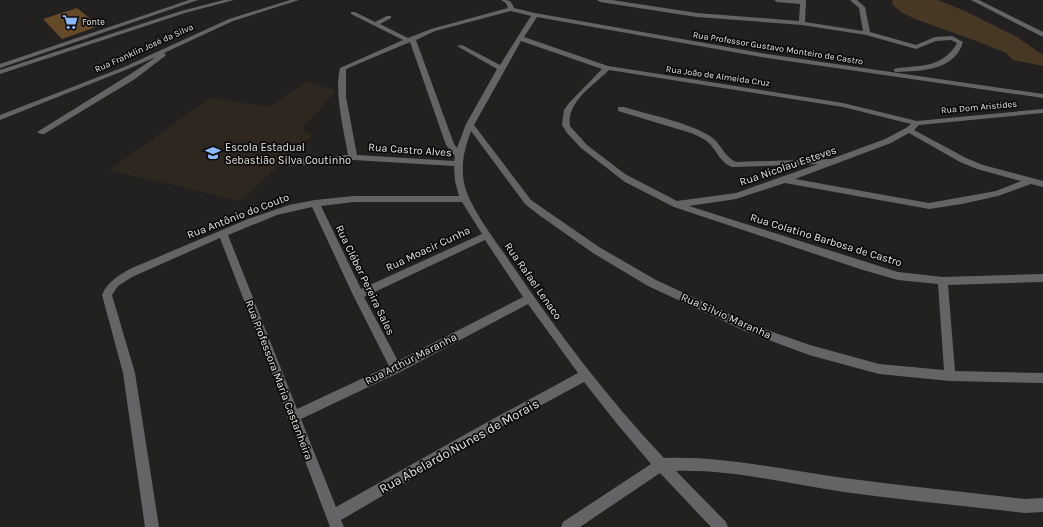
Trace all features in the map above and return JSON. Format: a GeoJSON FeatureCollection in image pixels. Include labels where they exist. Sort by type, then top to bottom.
{"type":"FeatureCollection","features":[{"type":"Feature","properties":{"kind":"street"},"geometry":{"type":"LineString","coordinates":[[0,62],[50,44],[184,1],[195,0]]}},
{"type":"Feature","properties":{"kind":"street"},"geometry":{"type":"LineString","coordinates":[[0,72],[183,12],[232,0]]}},
{"type":"Feature","properties":{"kind":"street","name":"Rua Franklin José da Silva"},"geometry":{"type":"LineString","coordinates":[[0,118],[126,68],[231,20],[296,0]]}},
{"type":"Feature","properties":{"kind":"street"},"geometry":{"type":"LineString","coordinates":[[353,157],[340,72],[346,65],[410,39],[471,19],[511,9],[508,0]]}},
{"type":"Feature","properties":{"kind":"street"},"geometry":{"type":"LineString","coordinates":[[604,0],[698,14],[802,23],[867,33],[916,47],[935,39],[952,38],[960,42],[955,52],[940,65],[929,68],[882,73]]}},
{"type":"Feature","properties":{"kind":"street"},"geometry":{"type":"LineString","coordinates":[[777,0],[803,2],[802,23]]}},
{"type":"Feature","properties":{"kind":"street"},"geometry":{"type":"LineString","coordinates":[[853,0],[862,7],[867,33]]}},
{"type":"Feature","properties":{"kind":"street"},"geometry":{"type":"LineString","coordinates":[[974,0],[1043,35]]}},
{"type":"Feature","properties":{"kind":"street"},"geometry":{"type":"LineString","coordinates":[[0,66],[184,1]]}},
{"type":"Feature","properties":{"kind":"street","name":"Rua Professor Gustavo Monteiro de Castro"},"geometry":{"type":"LineString","coordinates":[[511,9],[535,15],[759,54],[1043,96]]}},
{"type":"Feature","properties":{"kind":"street"},"geometry":{"type":"LineString","coordinates":[[353,13],[410,39]]}},
{"type":"Feature","properties":{"kind":"street","name":"Rua Rafael Lenaco"},"geometry":{"type":"LineString","coordinates":[[535,15],[501,68],[470,124],[459,160],[460,183],[464,199],[529,299],[586,375],[661,465],[721,527]]}},
{"type":"Feature","properties":{"kind":"street"},"geometry":{"type":"LineString","coordinates":[[375,24],[389,17]]}},
{"type":"Feature","properties":{"kind":"street","name":"Rua João de Almeida Cruz"},"geometry":{"type":"LineString","coordinates":[[519,38],[607,68],[835,103],[917,123]]}},
{"type":"Feature","properties":{"kind":"street","name":"Rua Castro Alves"},"geometry":{"type":"LineString","coordinates":[[410,39],[450,145],[459,160]]}},
{"type":"Feature","properties":{"kind":"street"},"geometry":{"type":"LineString","coordinates":[[41,132],[132,77],[178,44]]}},
{"type":"Feature","properties":{"kind":"street"},"geometry":{"type":"LineString","coordinates":[[460,46],[501,68]]}},
{"type":"Feature","properties":{"kind":"street"},"geometry":{"type":"LineString","coordinates":[[607,68],[570,106],[566,115],[566,126],[576,138],[602,161],[626,179],[676,205]]}},
{"type":"Feature","properties":{"kind":"street"},"geometry":{"type":"LineString","coordinates":[[621,109],[694,131],[716,145],[726,161],[735,165],[840,160]]}},
{"type":"Feature","properties":{"kind":"street","name":"Rua Dom Aristides"},"geometry":{"type":"LineString","coordinates":[[917,123],[1043,111]]}},
{"type":"Feature","properties":{"kind":"street","name":"Rua Nicolau Esteves"},"geometry":{"type":"LineString","coordinates":[[676,205],[736,196],[785,180],[888,141],[909,130],[917,123]]}},
{"type":"Feature","properties":{"kind":"street","name":"Rua Silvio Maranha"},"geometry":{"type":"LineString","coordinates":[[470,124],[528,202],[542,214],[596,250],[652,283],[749,328],[809,350],[879,369],[950,376],[1043,378]]}},
{"type":"Feature","properties":{"kind":"street"},"geometry":{"type":"LineString","coordinates":[[909,130],[963,160],[980,167],[1043,184]]}},
{"type":"Feature","properties":{"kind":"street","name":"Rua Castro Alves"},"geometry":{"type":"LineString","coordinates":[[289,163],[353,157],[459,160]]}},
{"type":"Feature","properties":{"kind":"street"},"geometry":{"type":"LineString","coordinates":[[785,180],[929,206],[969,200],[1029,181]]}},
{"type":"Feature","properties":{"kind":"street","name":"Rua Antônio do Couto"},"geometry":{"type":"LineString","coordinates":[[152,527],[129,373],[107,296],[108,289],[114,283],[126,276],[187,248],[288,208],[315,203],[348,200],[464,199]]}},
{"type":"Feature","properties":{"kind":"street","name":"Rua Cléber Pereira Sales"},"geometry":{"type":"LineString","coordinates":[[315,203],[358,295],[396,368]]}},
{"type":"Feature","properties":{"kind":"street","name":"Rua Colatino Barbosa de Castro"},"geometry":{"type":"LineString","coordinates":[[676,205],[898,276],[943,281],[1043,278]]}},
{"type":"Feature","properties":{"kind":"street","name":"Rua Professora Maria Castanheira"},"geometry":{"type":"LineString","coordinates":[[223,233],[293,417],[335,522]]}},
{"type":"Feature","properties":{"kind":"street","name":"Rua Moacir Cunha"},"geometry":{"type":"LineString","coordinates":[[358,295],[487,235]]}},
{"type":"Feature","properties":{"kind":"street"},"geometry":{"type":"LineString","coordinates":[[943,281],[950,376]]}},
{"type":"Feature","properties":{"kind":"street","name":"Rua Arthur Maranha"},"geometry":{"type":"LineString","coordinates":[[293,417],[396,368],[529,299]]}},
{"type":"Feature","properties":{"kind":"street","name":"Rua Abelardo Nunes de Morais"},"geometry":{"type":"LineString","coordinates":[[335,522],[486,429],[586,375]]}},
{"type":"Feature","properties":{"kind":"street"},"geometry":{"type":"LineString","coordinates":[[568,527],[661,465],[686,464],[732,468],[845,485],[1025,506],[1043,505]]}},
{"type":"Feature","properties":{"kind":"shaded area"},"geometry":{"type":"Polygon","coordinates":[[[892,0],[938,0],[965,11],[1017,37],[1043,55],[1043,66],[1013,60],[1006,53],[915,19],[901,12],[893,5],[892,0]]]}},
{"type":"Feature","properties":{"kind":"shaded area","name":"Escola Estadual Sebastião Silva Coutinho"},"geometry":{"type":"Polygon","coordinates":[[[306,81],[336,91],[302,129],[312,136],[240,201],[109,170],[210,98],[271,107],[306,81]]]}},
{"type":"Feature","properties":{"kind":"building","name":"Fonte"},"geometry":{"type":"Polygon","coordinates":[[[77,8],[99,26],[62,39],[43,19],[77,8]]]}},
{"type":"Feature","properties":{"kind":"place","name":"Fonte"},"geometry":{"type":"Point","coordinates":[70,22]}},
{"type":"Feature","properties":{"kind":"place","name":"Escola Estadual Sebastião Silva Coutinho"},"geometry":{"type":"Point","coordinates":[213,153]}}]}
